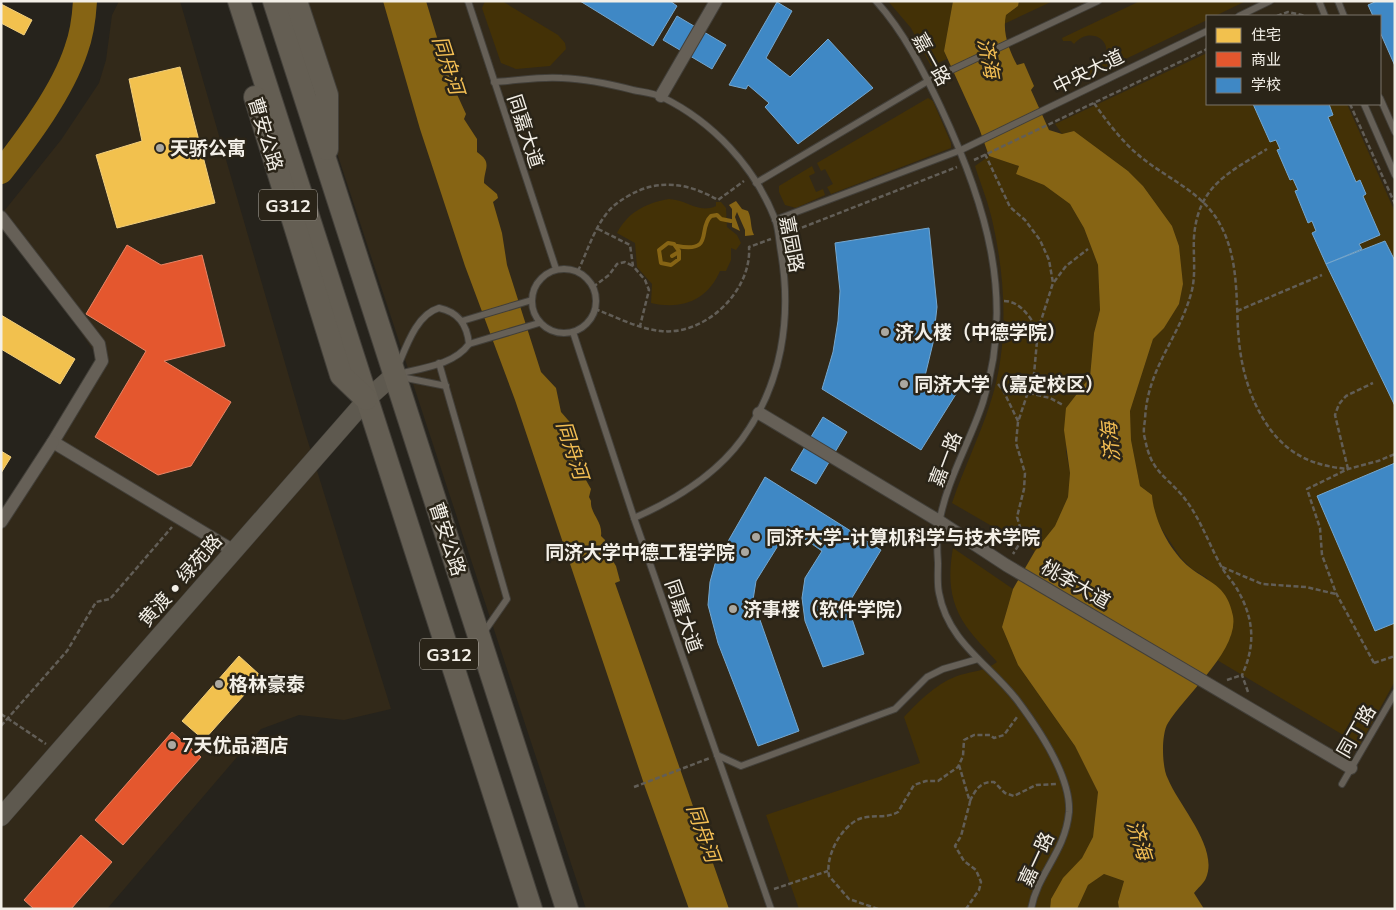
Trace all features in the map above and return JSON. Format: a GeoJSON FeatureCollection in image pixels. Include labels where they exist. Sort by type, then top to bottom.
{"type":"FeatureCollection","features":[{"type":"Feature","properties":{"kind":"highway","name":"曹安公路"},"geometry":{"type":"LineString","coordinates":[[225,1],[341,375],[367,399]]}},
{"type":"Feature","properties":{"kind":"highway","name":"曹安公路"},"geometry":{"type":"LineString","coordinates":[[239,1],[531,909]]}},
{"type":"Feature","properties":{"kind":"highway","name":"曹安公路"},"geometry":{"type":"LineString","coordinates":[[274,1],[567,909]]}},
{"type":"Feature","properties":{"kind":"highway","name":"曹安公路"},"geometry":{"type":"LineString","coordinates":[[296,1],[327,95],[327,170]]}},
{"type":"Feature","properties":{"kind":"street"},"geometry":{"type":"LineString","coordinates":[[660,96],[716,1]]}},
{"type":"Feature","properties":{"kind":"street"},"geometry":{"type":"LineString","coordinates":[[1,217],[99,344],[102,361],[53,442],[1,522]]}},
{"type":"Feature","properties":{"kind":"street","name":"黄渡 • 绿苑路"},"geometry":{"type":"LineString","coordinates":[[1,817],[367,399],[394,375]]}},
{"type":"Feature","properties":{"kind":"street","name":"桃李大道"},"geometry":{"type":"LineString","coordinates":[[759,413],[939,521],[1009,566],[1209,682],[1351,768]]}},
{"type":"Feature","properties":{"kind":"street"},"geometry":{"type":"LineString","coordinates":[[53,442],[234,551]]}},
{"type":"Feature","properties":{"kind":"lane","name":"同嘉大道"},"geometry":{"type":"LineString","coordinates":[[468,1],[556,269]]}},
{"type":"Feature","properties":{"kind":"lane","name":"嘉一路"},"geometry":{"type":"LineString","coordinates":[[876,1],[897,26],[928,81],[961,150],[991,241],[997,302],[989,381],[939,521],[937,537],[938,592],[947,622],[978,660],[1021,706],[1052,754],[1065,782],[1069,810],[1064,841],[1035,891],[1031,909]]}},
{"type":"Feature","properties":{"kind":"lane"},"geometry":{"type":"LineString","coordinates":[[756,183],[928,81],[1098,1]]}},
{"type":"Feature","properties":{"kind":"lane"},"geometry":{"type":"LineString","coordinates":[[1240,15],[1270,1]]}},
{"type":"Feature","properties":{"kind":"lane"},"geometry":{"type":"LineString","coordinates":[[1319,1],[1325,15]]}},
{"type":"Feature","properties":{"kind":"lane"},"geometry":{"type":"LineString","coordinates":[[1338,1],[1344,15]]}},
{"type":"Feature","properties":{"kind":"lane","name":"中央大道"},"geometry":{"type":"LineString","coordinates":[[961,150],[1206,31]]}},
{"type":"Feature","properties":{"kind":"lane","name":"嘉园路"},"geometry":{"type":"LineString","coordinates":[[494,82],[561,78],[606,83],[660,96],[695,117],[737,153],[776,220],[785,274],[786,328],[779,364],[759,413],[742,440],[716,468],[686,492],[634,518]]}},
{"type":"Feature","properties":{"kind":"lane"},"geometry":{"type":"LineString","coordinates":[[1381,100],[1395,132]]}},
{"type":"Feature","properties":{"kind":"lane"},"geometry":{"type":"LineString","coordinates":[[1364,105],[1395,175]]}},
{"type":"Feature","properties":{"kind":"lane"},"geometry":{"type":"LineString","coordinates":[[776,220],[961,150]]}},
{"type":"Feature","properties":{"kind":"lane"},"geometry":{"type":"LineString","coordinates":[[567,268],[578,272],[587,278],[593,287],[596,298],[595,309],[591,319],[583,327],[573,332],[554,331],[539,323],[532,300],[538,280],[556,269],[567,268]]}},
{"type":"Feature","properties":{"kind":"lane"},"geometry":{"type":"LineString","coordinates":[[462,321],[532,300]]}},
{"type":"Feature","properties":{"kind":"lane"},"geometry":{"type":"LineString","coordinates":[[394,375],[417,327],[428,311],[439,308],[447,310],[462,321],[468,330],[469,344]]}},
{"type":"Feature","properties":{"kind":"lane"},"geometry":{"type":"LineString","coordinates":[[394,375],[459,356],[469,344],[539,323]]}},
{"type":"Feature","properties":{"kind":"lane","name":"同嘉大道"},"geometry":{"type":"LineString","coordinates":[[573,332],[634,518],[771,909]]}},
{"type":"Feature","properties":{"kind":"lane"},"geometry":{"type":"LineString","coordinates":[[439,363],[507,599],[480,638]]}},
{"type":"Feature","properties":{"kind":"lane"},"geometry":{"type":"LineString","coordinates":[[394,375],[446,386]]}},
{"type":"Feature","properties":{"kind":"lane"},"geometry":{"type":"LineString","coordinates":[[717,755],[741,766],[895,709],[927,678],[943,668],[978,660]]}},
{"type":"Feature","properties":{"kind":"lane","name":"同丁路"},"geometry":{"type":"LineString","coordinates":[[1342,784],[1395,693]]}},
{"type":"Feature","properties":{"kind":"path"},"geometry":{"type":"LineString","coordinates":[[1279,15],[1288,12],[1302,15]]}},
{"type":"Feature","properties":{"kind":"path"},"geometry":{"type":"LineString","coordinates":[[595,309],[640,326],[662,331],[680,330],[710,316],[728,302],[739,287],[748,268],[749,247],[966,164],[1206,49]]}},
{"type":"Feature","properties":{"kind":"path"},"geometry":{"type":"LineString","coordinates":[[1094,103],[1109,125],[1129,147],[1202,200],[1215,217],[1230,244],[1236,279],[1238,332],[1246,380],[1252,401],[1263,419],[1280,442],[1302,458],[1325,467],[1348,468]]}},
{"type":"Feature","properties":{"kind":"path"},"geometry":{"type":"LineString","coordinates":[[1350,105],[1395,204]]}},
{"type":"Feature","properties":{"kind":"path"},"geometry":{"type":"LineString","coordinates":[[1242,675],[1250,656],[1250,624],[1237,589],[1220,566],[1198,517],[1181,494],[1154,467],[1144,438],[1149,388],[1158,364],[1188,306],[1195,262],[1194,239],[1196,218],[1202,200],[1219,178],[1267,149]]}},
{"type":"Feature","properties":{"kind":"path"},"geometry":{"type":"LineString","coordinates":[[986,154],[1010,207],[1025,220],[1040,240],[1049,260],[1053,283]]}},
{"type":"Feature","properties":{"kind":"path"},"geometry":{"type":"LineString","coordinates":[[578,272],[607,212],[616,204],[650,186],[671,184],[692,187],[718,200],[752,176]]}},
{"type":"Feature","properties":{"kind":"path"},"geometry":{"type":"LineString","coordinates":[[598,229],[630,245],[633,266]]}},
{"type":"Feature","properties":{"kind":"path"},"geometry":{"type":"LineString","coordinates":[[1009,566],[1020,543],[1022,533],[1017,517],[1024,489],[1025,473],[1016,444],[1018,422],[1034,374],[1038,330],[1053,283],[1066,266],[1088,248]]}},
{"type":"Feature","properties":{"kind":"path"},"geometry":{"type":"LineString","coordinates":[[593,287],[609,274],[617,264],[625,262],[633,266],[645,280],[649,290],[640,326]]}},
{"type":"Feature","properties":{"kind":"path"},"geometry":{"type":"LineString","coordinates":[[1238,311],[1322,274]]}},
{"type":"Feature","properties":{"kind":"path"},"geometry":{"type":"LineString","coordinates":[[997,302],[1011,301],[1021,308],[1038,330]]}},
{"type":"Feature","properties":{"kind":"path"},"geometry":{"type":"LineString","coordinates":[[989,381],[996,382],[1003,390],[1018,422]]}},
{"type":"Feature","properties":{"kind":"path"},"geometry":{"type":"LineString","coordinates":[[1348,468],[1335,415],[1339,404],[1346,396],[1373,383]]}},
{"type":"Feature","properties":{"kind":"path"},"geometry":{"type":"LineString","coordinates":[[1028,393],[1050,398],[1063,405]]}},
{"type":"Feature","properties":{"kind":"path"},"geometry":{"type":"LineString","coordinates":[[1395,454],[1378,461],[1348,468],[1307,488],[1320,528],[1322,556],[1336,593],[1374,663],[1395,656]]}},
{"type":"Feature","properties":{"kind":"path"},"geometry":{"type":"LineString","coordinates":[[1,726],[67,651],[96,602],[110,599],[180,518]]}},
{"type":"Feature","properties":{"kind":"path"},"geometry":{"type":"LineString","coordinates":[[1220,566],[1262,584],[1306,587],[1336,593]]}},
{"type":"Feature","properties":{"kind":"path"},"geometry":{"type":"LineString","coordinates":[[878,909],[849,899],[832,881],[828,871],[835,845],[852,823],[866,818],[894,815],[898,812],[914,785],[926,781],[938,781],[959,765],[963,756],[964,740],[974,735],[990,735],[994,738],[1004,735],[1012,726],[1021,706]]}},
{"type":"Feature","properties":{"kind":"path"},"geometry":{"type":"LineString","coordinates":[[1,714],[58,752]]}},
{"type":"Feature","properties":{"kind":"path"},"geometry":{"type":"LineString","coordinates":[[635,786],[717,755]]}},
{"type":"Feature","properties":{"kind":"path"},"geometry":{"type":"LineString","coordinates":[[959,765],[970,802]]}},
{"type":"Feature","properties":{"kind":"path"},"geometry":{"type":"LineString","coordinates":[[966,909],[981,886],[976,870],[964,861],[955,846],[962,836],[970,802],[975,791],[986,782],[994,782],[1005,793],[1014,796],[1036,786],[1065,782]]}},
{"type":"Feature","properties":{"kind":"path"},"geometry":{"type":"LineString","coordinates":[[765,892],[828,871]]}},
{"type":"Feature","properties":{"kind":"shaded area"},"geometry":{"type":"Polygon","coordinates":[[[119,1],[180,1],[305,432],[391,709],[344,720],[299,715],[261,729],[107,909],[1,909],[1,523],[98,364],[95,353],[1,215],[61,140],[99,83],[106,60],[112,15],[119,1]]]}},
{"type":"Feature","properties":{"kind":"shaded area","name":"同济大学（嘉定校区）"},"geometry":{"type":"Polygon","coordinates":[[[287,1],[1395,1],[1395,909],[586,909],[287,1]]]}},
{"type":"Feature","properties":{"kind":"shaded area"},"geometry":{"type":"Polygon","coordinates":[[[485,1],[502,1],[558,35],[565,43],[566,49],[550,66],[516,69],[501,63],[482,8],[485,1]]]}},
{"type":"Feature","properties":{"kind":"shaded area"},"geometry":{"type":"Polygon","coordinates":[[[888,1],[953,1],[944,51],[947,59],[931,66],[911,28],[888,1]]]}},
{"type":"Feature","properties":{"kind":"shaded area"},"geometry":{"type":"Polygon","coordinates":[[[1019,1],[1053,1],[1004,24],[1006,15],[1018,6],[1019,1]]]}},
{"type":"Feature","properties":{"kind":"shaded area"},"geometry":{"type":"Polygon","coordinates":[[[1140,1],[1246,1],[1217,15],[1206,15],[1206,20],[1086,78],[1086,69],[1094,68],[1104,62],[1106,47],[1103,41],[1093,36],[1087,36],[1074,44],[1071,41],[1063,41],[1062,38],[1140,1]]]}},
{"type":"Feature","properties":{"kind":"shaded area"},"geometry":{"type":"Polygon","coordinates":[[[1206,53],[1206,105],[1347,105],[1395,212],[1395,681],[1360,745],[1217,660],[1231,636],[1207,578],[1192,569],[1181,558],[1153,512],[1152,495],[1140,486],[1131,440],[1130,411],[1153,339],[1164,328],[1179,304],[1183,284],[1179,246],[1172,226],[1143,186],[1128,171],[1074,131],[1062,134],[1055,124],[1206,53]]]}},
{"type":"Feature","properties":{"kind":"shaded area"},"geometry":{"type":"Polygon","coordinates":[[[928,98],[933,101],[951,143],[951,148],[831,194],[827,187],[833,184],[825,169],[821,171],[817,163],[928,98]]]}},
{"type":"Feature","properties":{"kind":"shaded area"},"geometry":{"type":"Polygon","coordinates":[[[989,156],[1019,166],[1016,174],[1044,185],[1070,204],[1084,228],[1098,265],[1100,310],[1094,333],[1090,377],[1066,408],[1066,452],[1070,473],[1068,497],[1055,526],[1035,551],[952,503],[990,404],[996,382],[1003,337],[1004,314],[1001,269],[991,217],[975,166],[989,156]]]}},
{"type":"Feature","properties":{"kind":"shaded area"},"geometry":{"type":"Polygon","coordinates":[[[812,166],[815,173],[809,176],[816,192],[823,189],[825,195],[796,208],[785,205],[779,192],[779,186],[812,166]]]}},
{"type":"Feature","properties":{"kind":"shaded area"},"geometry":{"type":"Polygon","coordinates":[[[669,199],[698,208],[710,208],[716,206],[716,202],[721,202],[726,208],[727,227],[737,235],[741,243],[736,250],[731,248],[731,260],[726,271],[720,271],[708,290],[692,301],[683,304],[662,305],[651,303],[652,284],[637,267],[635,243],[617,233],[627,219],[638,210],[653,203],[669,199]]]}},
{"type":"Feature","properties":{"kind":"shaded area"},"geometry":{"type":"Polygon","coordinates":[[[953,548],[1013,589],[1002,627],[1018,665],[1075,746],[1098,792],[1093,837],[1082,858],[1061,882],[1051,899],[1050,909],[799,909],[766,815],[920,763],[904,717],[944,682],[960,675],[984,669],[997,662],[970,631],[956,608],[950,579],[953,548]]]}},
{"type":"Feature","properties":{"kind":"shaded area"},"geometry":{"type":"Polygon","coordinates":[[[1104,874],[1124,881],[1118,902],[1119,909],[1077,909],[1088,885],[1104,874]]]}},
{"type":"Feature","properties":{"kind":"water","name":"同舟河"},"geometry":{"type":"Polygon","coordinates":[[[383,1],[426,1],[439,44],[445,44],[450,55],[450,70],[456,83],[455,90],[466,114],[464,119],[477,139],[477,152],[485,159],[484,183],[497,194],[498,198],[493,202],[502,233],[507,265],[541,372],[556,388],[561,412],[575,428],[572,447],[583,461],[582,473],[591,489],[589,497],[592,510],[600,526],[601,536],[605,540],[604,547],[616,566],[620,581],[615,583],[729,909],[689,909],[645,787],[515,400],[465,266],[420,129],[383,1]]]}},
{"type":"Feature","properties":{"kind":"water","name":"济海"},"geometry":{"type":"Polygon","coordinates":[[[953,1],[1019,1],[1018,6],[1006,15],[1007,41],[1017,65],[1024,63],[1034,86],[1031,90],[1049,130],[1062,134],[1074,131],[1128,171],[1143,186],[1172,226],[1179,246],[1183,284],[1179,304],[1164,328],[1153,339],[1130,411],[1131,440],[1140,486],[1152,495],[1156,515],[1165,536],[1185,563],[1219,588],[1227,599],[1233,616],[1233,629],[1228,643],[1209,672],[1168,723],[1163,749],[1167,776],[1173,790],[1196,827],[1207,854],[1209,866],[1206,878],[1194,893],[1204,909],[1119,909],[1118,902],[1124,881],[1104,874],[1088,885],[1077,909],[1050,909],[1051,899],[1063,878],[1082,858],[1093,837],[1098,792],[1075,746],[1018,665],[1002,627],[1013,589],[1035,551],[1055,526],[1068,497],[1070,473],[1064,430],[1066,408],[1090,377],[1094,333],[1100,310],[1098,265],[1084,228],[1070,204],[1044,185],[1016,174],[1019,166],[989,156],[979,128],[944,51],[953,1]]]}},
{"type":"Feature","properties":{"kind":"water"},"geometry":{"type":"Polygon","coordinates":[[[736,201],[742,209],[748,211],[754,235],[745,236],[745,230],[737,212],[735,217],[740,231],[732,227],[732,209],[729,205],[736,201]]]}},
{"type":"Feature","properties":{"kind":"building: 住宅"},"geometry":{"type":"Polygon","coordinates":[[[1,4],[32,20],[24,35],[1,23],[1,4]]]}},
{"type":"Feature","properties":{"kind":"building: 住宅","name":"天骄公寓"},"geometry":{"type":"Polygon","coordinates":[[[180,67],[215,203],[117,228],[96,155],[142,141],[129,79],[180,67]]]}},
{"type":"Feature","properties":{"kind":"building: 住宅"},"geometry":{"type":"Polygon","coordinates":[[[1,315],[75,359],[60,384],[1,349],[1,315]]]}},
{"type":"Feature","properties":{"kind":"building: 住宅"},"geometry":{"type":"Polygon","coordinates":[[[1,451],[11,457],[1,473],[1,451]]]}},
{"type":"Feature","properties":{"kind":"building: 住宅"},"geometry":{"type":"Polygon","coordinates":[[[239,656],[261,676],[204,740],[182,721],[239,656]]]}},
{"type":"Feature","properties":{"kind":"building: 商业"},"geometry":{"type":"Polygon","coordinates":[[[127,245],[161,265],[202,255],[225,346],[164,361],[231,402],[191,466],[158,475],[95,437],[146,351],[86,314],[127,245]]]}},
{"type":"Feature","properties":{"kind":"building: 商业"},"geometry":{"type":"Polygon","coordinates":[[[172,732],[201,757],[123,845],[95,820],[172,732]]]}},
{"type":"Feature","properties":{"kind":"building: 商业"},"geometry":{"type":"Polygon","coordinates":[[[81,835],[112,862],[71,909],[34,909],[24,900],[81,835]]]}},
{"type":"Feature","properties":{"kind":"building: 学校"},"geometry":{"type":"Polygon","coordinates":[[[580,1],[670,1],[677,6],[653,46],[580,1]]]}},
{"type":"Feature","properties":{"kind":"building: 学校"},"geometry":{"type":"Polygon","coordinates":[[[1377,1],[1395,1],[1395,66],[1381,34],[1381,15],[1373,15],[1368,5],[1377,1]]]}},
{"type":"Feature","properties":{"kind":"building: 学校"},"geometry":{"type":"Polygon","coordinates":[[[777,2],[792,11],[766,58],[790,77],[828,39],[873,88],[798,144],[765,107],[769,103],[748,85],[746,89],[729,85],[777,2]]]}},
{"type":"Feature","properties":{"kind":"building: 学校"},"geometry":{"type":"Polygon","coordinates":[[[677,16],[726,45],[712,69],[663,40],[677,16]]]}},
{"type":"Feature","properties":{"kind":"building: 学校"},"geometry":{"type":"Polygon","coordinates":[[[1253,105],[1329,105],[1333,115],[1328,117],[1356,182],[1360,180],[1366,194],[1363,196],[1380,235],[1359,244],[1362,249],[1326,264],[1312,233],[1316,231],[1312,221],[1308,223],[1295,191],[1298,190],[1293,179],[1290,180],[1277,150],[1280,149],[1276,140],[1270,142],[1253,105]]]}},
{"type":"Feature","properties":{"kind":"building: 学校","name":"济人楼（中德学院）"},"geometry":{"type":"Polygon","coordinates":[[[929,228],[937,307],[933,343],[925,376],[956,394],[921,450],[822,389],[833,352],[838,321],[840,291],[835,243],[929,228]]]}},
{"type":"Feature","properties":{"kind":"building: 学校"},"geometry":{"type":"Polygon","coordinates":[[[1385,241],[1395,261],[1395,406],[1326,264],[1385,241]]]}},
{"type":"Feature","properties":{"kind":"building: 学校"},"geometry":{"type":"Polygon","coordinates":[[[823,417],[847,432],[816,484],[791,470],[823,417]]]}},
{"type":"Feature","properties":{"kind":"building: 学校"},"geometry":{"type":"Polygon","coordinates":[[[1395,463],[1395,623],[1375,631],[1317,496],[1395,463]]]}},
{"type":"Feature","properties":{"kind":"building: 学校","name":"济事楼（软件学院）"},"geometry":{"type":"Polygon","coordinates":[[[765,477],[881,550],[850,601],[850,613],[864,654],[823,667],[805,621],[802,598],[805,578],[822,551],[789,528],[756,581],[753,600],[799,731],[758,746],[718,643],[708,605],[710,582],[715,564],[765,477]]]}},
{"type":"Feature","properties":{"kind":"waterway"},"geometry":{"type":"LineString","coordinates":[[1,172],[33,129],[53,98],[70,66],[80,38],[85,1]]}},
{"type":"Feature","properties":{"kind":"waterway"},"geometry":{"type":"LineString","coordinates":[[677,246],[689,247],[701,243],[707,221],[711,216],[717,215],[721,219],[731,221]]}},
{"type":"Feature","properties":{"kind":"waterway"},"geometry":{"type":"LineString","coordinates":[[668,243],[674,244],[679,251],[679,259],[671,265],[661,263],[659,250],[668,243]]}},
{"type":"Feature","properties":{"kind":"waterway"},"geometry":{"type":"LineString","coordinates":[[672,256],[677,253]]}},
{"type":"Feature","properties":{"kind":"place","name":"天骄公寓"},"geometry":{"type":"Point","coordinates":[160,148]}},
{"type":"Feature","properties":{"kind":"place","name":"济人楼（中德学院）"},"geometry":{"type":"Point","coordinates":[885,332]}},
{"type":"Feature","properties":{"kind":"place","name":"同济大学（嘉定校区）"},"geometry":{"type":"Point","coordinates":[904,384]}},
{"type":"Feature","properties":{"kind":"place","name":"同济大学-计算机科学与技术学院"},"geometry":{"type":"Point","coordinates":[756,537]}},
{"type":"Feature","properties":{"kind":"place","name":"同济大学中德工程学院"},"geometry":{"type":"Point","coordinates":[745,552]}},
{"type":"Feature","properties":{"kind":"place","name":"济事楼（软件学院）"},"geometry":{"type":"Point","coordinates":[733,609]}},
{"type":"Feature","properties":{"kind":"place","name":"格林豪泰"},"geometry":{"type":"Point","coordinates":[219,684]}},
{"type":"Feature","properties":{"kind":"place","name":"7天优品酒店"},"geometry":{"type":"Point","coordinates":[172,745]}}]}
